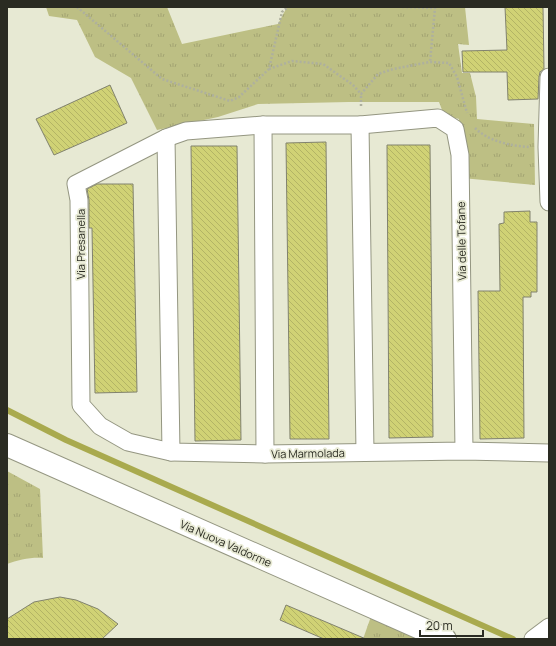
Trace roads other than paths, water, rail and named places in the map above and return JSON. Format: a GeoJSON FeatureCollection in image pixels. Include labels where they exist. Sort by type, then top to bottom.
{"type":"FeatureCollection","features":[{"type":"Feature","properties":{"kind":"main road","name":"Via Nuova Valdorme"},"geometry":{"type":"LineString","coordinates":[[7,445],[445,639]]}},
{"type":"Feature","properties":{"kind":"street"},"geometry":{"type":"LineString","coordinates":[[549,77],[547,147],[549,202]]}},
{"type":"Feature","properties":{"kind":"street","name":"Via delle Tofane"},"geometry":{"type":"LineString","coordinates":[[263,125],[360,125],[438,118],[455,129],[460,155],[464,450]]}},
{"type":"Feature","properties":{"kind":"street"},"geometry":{"type":"LineString","coordinates":[[263,125],[265,454]]}},
{"type":"Feature","properties":{"kind":"street","name":"Via Presanella"},"geometry":{"type":"LineString","coordinates":[[81,405],[79,200],[76,184],[166,138],[186,131],[263,125]]}},
{"type":"Feature","properties":{"kind":"street"},"geometry":{"type":"LineString","coordinates":[[360,125],[365,452]]}},
{"type":"Feature","properties":{"kind":"street"},"geometry":{"type":"LineString","coordinates":[[166,138],[171,452]]}},
{"type":"Feature","properties":{"kind":"street","name":"Via Marmolada"},"geometry":{"type":"LineString","coordinates":[[81,405],[100,426],[128,442],[171,452],[265,454],[464,450],[549,453]]}},
{"type":"Feature","properties":{"kind":"street"},"geometry":{"type":"LineString","coordinates":[[533,639],[549,627]]}},
{"type":"Feature","properties":{"kind":"waterway"},"geometry":{"type":"LineString","coordinates":[[7,410],[66,440],[513,639]]}}]}
